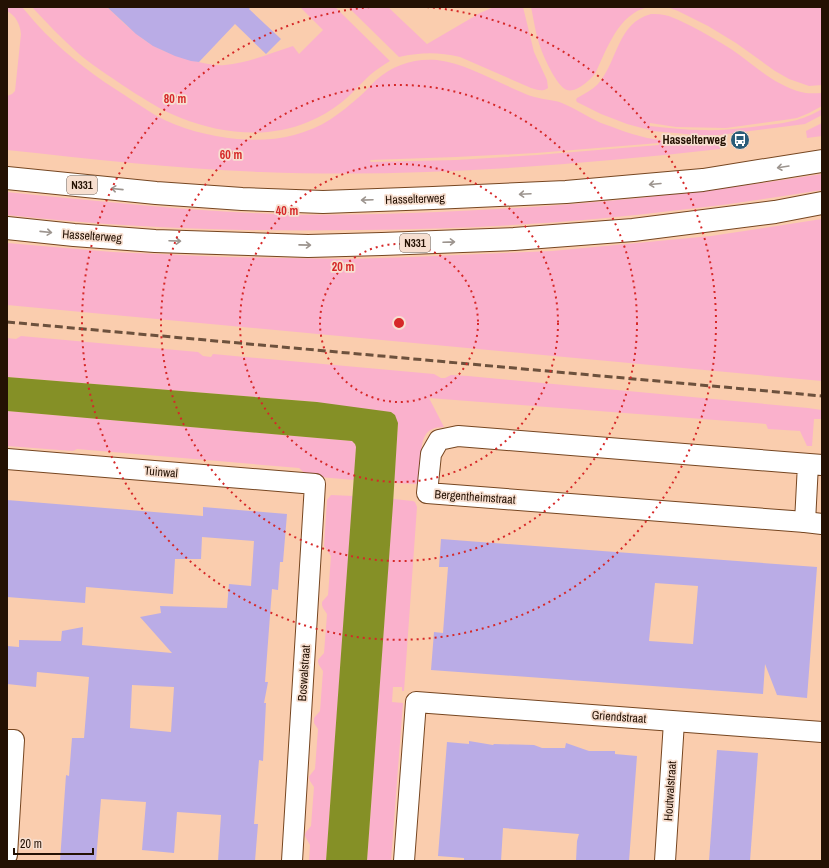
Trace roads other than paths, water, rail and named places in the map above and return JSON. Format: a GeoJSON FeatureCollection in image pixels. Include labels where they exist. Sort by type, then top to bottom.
{"type":"FeatureCollection","features":[{"type":"Feature","properties":{"kind":"main road","name":"Hasselterweg"},"geometry":{"type":"LineString","coordinates":[[7,178],[156,193],[242,199],[323,202],[566,192],[703,180],[822,161]]}},
{"type":"Feature","properties":{"kind":"main road","name":"Hasselterweg"},"geometry":{"type":"LineString","coordinates":[[7,228],[155,241],[308,246],[382,244],[514,239],[633,230],[775,212],[822,203]]}},
{"type":"Feature","properties":{"kind":"street","name":"Bergentheimstraat"},"geometry":{"type":"LineString","coordinates":[[458,436],[815,465],[813,523],[427,493],[431,454],[439,440],[458,436]]}},
{"type":"Feature","properties":{"kind":"street","name":"Tuinwal"},"geometry":{"type":"LineString","coordinates":[[7,460],[315,484]]}},
{"type":"Feature","properties":{"kind":"street","name":"Boswalstraat"},"geometry":{"type":"LineString","coordinates":[[292,861],[315,484]]}},
{"type":"Feature","properties":{"kind":"street","name":"Griendstraat"},"geometry":{"type":"LineString","coordinates":[[404,861],[416,702],[822,732]]}},
{"type":"Feature","properties":{"kind":"street","name":"Houtwalstraat"},"geometry":{"type":"LineString","coordinates":[[665,861],[674,722]]}},
{"type":"Feature","properties":{"kind":"street"},"geometry":{"type":"LineString","coordinates":[[7,740],[14,740],[7,855]]}},
{"type":"Feature","properties":{"kind":"railway"},"geometry":{"type":"LineString","coordinates":[[7,322],[822,396]]}},
{"type":"Feature","properties":{"kind":"place","name":"Hasselterweg"},"geometry":{"type":"Point","coordinates":[740,140]}}]}
